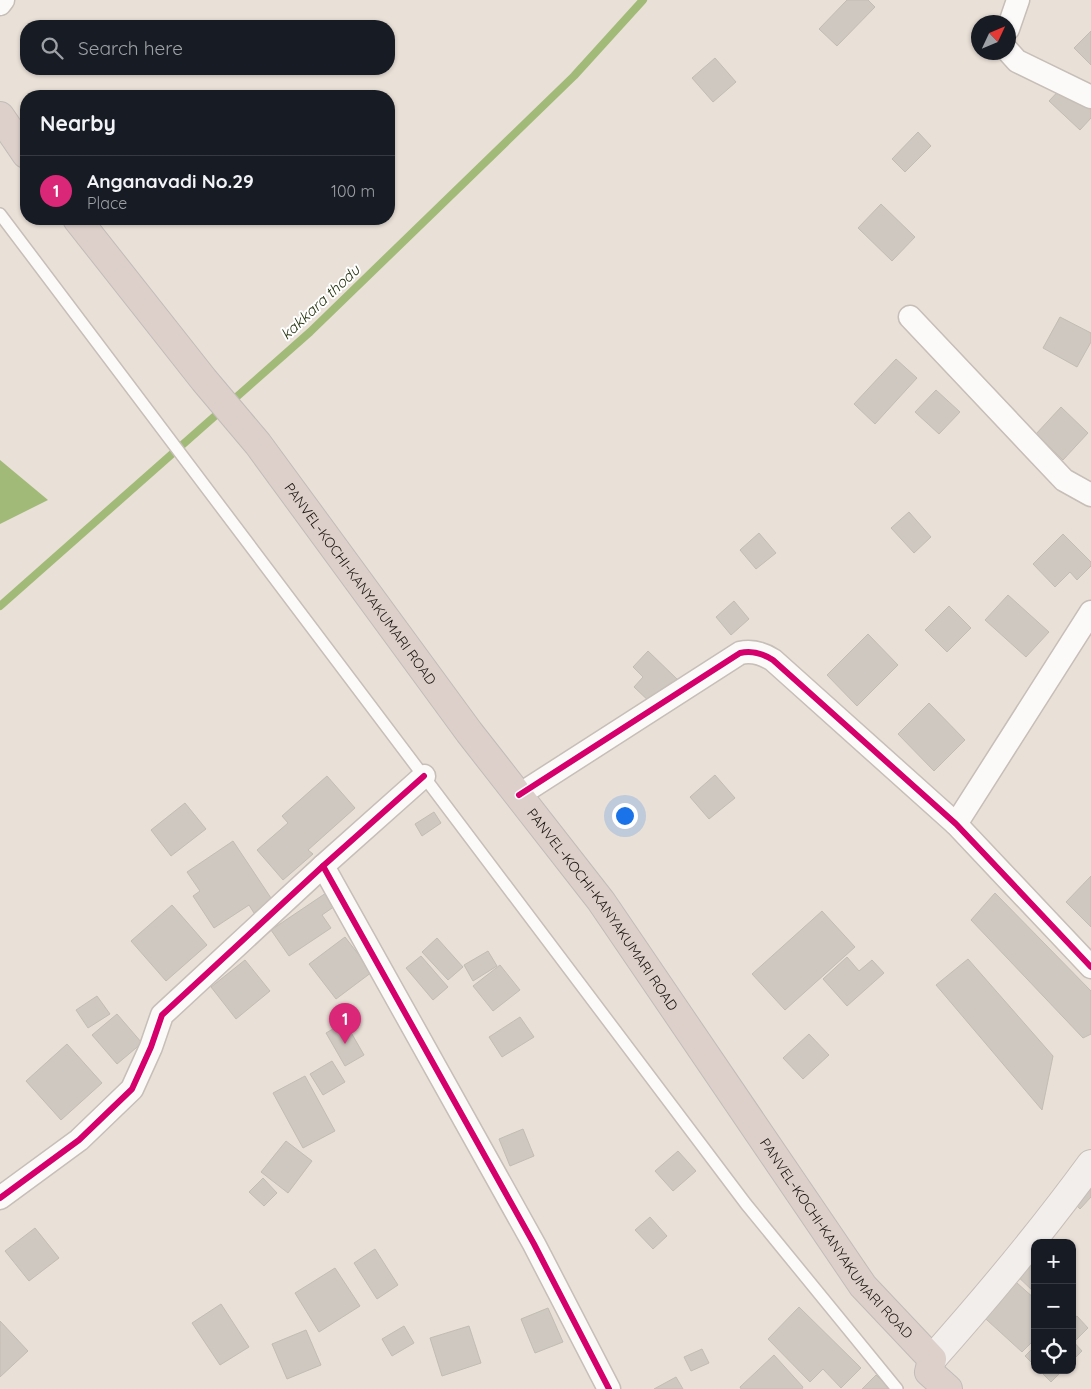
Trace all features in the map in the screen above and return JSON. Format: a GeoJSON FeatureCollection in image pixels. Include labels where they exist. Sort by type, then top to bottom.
{"type":"FeatureCollection","features":[{"type":"Feature","properties":{"kind":"highway"},"geometry":{"type":"LineString","coordinates":[[0,116],[20,145]]}},
{"type":"Feature","properties":{"kind":"highway","name":"PANVEL-KOCHI-KANYAKUMARI ROAD"},"geometry":{"type":"LineString","coordinates":[[82,225],[204,380],[258,444],[469,732],[601,901],[863,1286],[932,1359],[929,1372],[948,1389]]}},
{"type":"Feature","properties":{"kind":"main road"},"geometry":{"type":"LineString","coordinates":[[932,1359],[972,1315],[1054,1215],[1091,1164]]}},
{"type":"Feature","properties":{"kind":"street"},"geometry":{"type":"LineString","coordinates":[[0,4],[3,0]]}},
{"type":"Feature","properties":{"kind":"street"},"geometry":{"type":"LineString","coordinates":[[1013,15],[1018,0]]}},
{"type":"Feature","properties":{"kind":"street"},"geometry":{"type":"LineString","coordinates":[[1016,60],[1091,97]]}},
{"type":"Feature","properties":{"kind":"street"},"geometry":{"type":"LineString","coordinates":[[910,317],[1064,480],[1091,495]]}},
{"type":"Feature","properties":{"kind":"street"},"geometry":{"type":"LineString","coordinates":[[956,824],[1091,612]]}},
{"type":"Feature","properties":{"kind":"street"},"geometry":{"type":"LineString","coordinates":[[519,795],[740,653],[748,651],[765,655],[773,660],[956,824],[1091,967]]}},
{"type":"Feature","properties":{"kind":"street"},"geometry":{"type":"LineString","coordinates":[[0,1198],[79,1140],[132,1088],[151,1047],[162,1015],[323,866],[424,776]]}},
{"type":"Feature","properties":{"kind":"street"},"geometry":{"type":"LineString","coordinates":[[323,866],[534,1244],[609,1389]]}},
{"type":"Feature","properties":{"kind":"lane"},"geometry":{"type":"LineString","coordinates":[[0,214],[746,1204],[897,1389]]}},
{"type":"Feature","properties":{"kind":"shaded area"},"geometry":{"type":"Polygon","coordinates":[[[0,460],[48,500],[0,524],[0,460]]]}},
{"type":"Feature","properties":{"kind":"building"},"geometry":{"type":"Polygon","coordinates":[[[847,0],[868,0],[875,7],[837,46],[819,29],[847,0]]]}},
{"type":"Feature","properties":{"kind":"building"},"geometry":{"type":"Polygon","coordinates":[[[1091,31],[1091,65],[1074,48],[1091,31]]]}},
{"type":"Feature","properties":{"kind":"building"},"geometry":{"type":"Polygon","coordinates":[[[715,58],[736,82],[713,102],[692,78],[715,58]]]}},
{"type":"Feature","properties":{"kind":"building"},"geometry":{"type":"Polygon","coordinates":[[[1066,83],[1091,107],[1091,118],[1080,130],[1049,101],[1066,83]]]}},
{"type":"Feature","properties":{"kind":"building"},"geometry":{"type":"Polygon","coordinates":[[[918,132],[931,146],[905,172],[892,159],[918,132]]]}},
{"type":"Feature","properties":{"kind":"building"},"geometry":{"type":"Polygon","coordinates":[[[881,204],[915,237],[892,261],[858,228],[881,204]]]}},
{"type":"Feature","properties":{"kind":"building"},"geometry":{"type":"Polygon","coordinates":[[[1060,317],[1091,333],[1091,342],[1077,367],[1043,348],[1060,317]]]}},
{"type":"Feature","properties":{"kind":"building"},"geometry":{"type":"Polygon","coordinates":[[[896,359],[917,378],[875,424],[854,404],[896,359]]]}},
{"type":"Feature","properties":{"kind":"building"},"geometry":{"type":"Polygon","coordinates":[[[936,390],[960,412],[939,434],[915,412],[936,390]]]}},
{"type":"Feature","properties":{"kind":"building"},"geometry":{"type":"Polygon","coordinates":[[[1061,407],[1088,433],[1063,460],[1036,434],[1061,407]]]}},
{"type":"Feature","properties":{"kind":"building"},"geometry":{"type":"Polygon","coordinates":[[[909,512],[931,537],[914,553],[891,528],[909,512]]]}},
{"type":"Feature","properties":{"kind":"building"},"geometry":{"type":"Polygon","coordinates":[[[759,533],[776,553],[756,569],[740,550],[759,533]]]}},
{"type":"Feature","properties":{"kind":"building"},"geometry":{"type":"Polygon","coordinates":[[[1063,534],[1091,562],[1091,566],[1077,580],[1070,572],[1055,587],[1033,564],[1063,534]]]}},
{"type":"Feature","properties":{"kind":"building"},"geometry":{"type":"Polygon","coordinates":[[[1008,595],[1049,632],[1026,657],[985,620],[1008,595]]]}},
{"type":"Feature","properties":{"kind":"building"},"geometry":{"type":"Polygon","coordinates":[[[734,601],[749,619],[731,635],[716,617],[734,601]]]}},
{"type":"Feature","properties":{"kind":"building"},"geometry":{"type":"Polygon","coordinates":[[[949,606],[971,628],[947,652],[925,630],[949,606]]]}},
{"type":"Feature","properties":{"kind":"building"},"geometry":{"type":"Polygon","coordinates":[[[868,634],[898,665],[857,706],[827,675],[868,634]]]}},
{"type":"Feature","properties":{"kind":"building"},"geometry":{"type":"Polygon","coordinates":[[[648,651],[677,679],[653,705],[634,687],[643,677],[633,667],[648,651]]]}},
{"type":"Feature","properties":{"kind":"building"},"geometry":{"type":"Polygon","coordinates":[[[929,703],[965,740],[934,771],[898,734],[929,703]]]}},
{"type":"Feature","properties":{"kind":"building"},"geometry":{"type":"Polygon","coordinates":[[[715,775],[735,798],[709,819],[690,797],[715,775]]]}},
{"type":"Feature","properties":{"kind":"building"},"geometry":{"type":"Polygon","coordinates":[[[327,776],[355,808],[308,850],[313,854],[283,880],[257,850],[288,823],[282,816],[327,776]]]}},
{"type":"Feature","properties":{"kind":"building"},"geometry":{"type":"Polygon","coordinates":[[[185,803],[206,829],[171,856],[151,830],[185,803]]]}},
{"type":"Feature","properties":{"kind":"building"},"geometry":{"type":"Polygon","coordinates":[[[434,812],[441,823],[422,836],[415,824],[434,812]]]}},
{"type":"Feature","properties":{"kind":"building"},"geometry":{"type":"Polygon","coordinates":[[[233,841],[273,901],[254,913],[249,905],[214,928],[193,896],[200,891],[187,872],[233,841]]]}},
{"type":"Feature","properties":{"kind":"building"},"geometry":{"type":"Polygon","coordinates":[[[1091,876],[1091,927],[1066,902],[1091,876]]]}},
{"type":"Feature","properties":{"kind":"building"},"geometry":{"type":"Polygon","coordinates":[[[326,893],[335,906],[322,915],[331,928],[289,956],[271,930],[326,893]]]}},
{"type":"Feature","properties":{"kind":"building"},"geometry":{"type":"Polygon","coordinates":[[[995,893],[1091,991],[1091,1034],[1083,1038],[971,920],[995,893]]]}},
{"type":"Feature","properties":{"kind":"building"},"geometry":{"type":"Polygon","coordinates":[[[172,905],[207,945],[166,981],[131,941],[172,905]]]}},
{"type":"Feature","properties":{"kind":"building"},"geometry":{"type":"Polygon","coordinates":[[[822,911],[855,947],[785,1010],[752,974],[822,911]]]}},
{"type":"Feature","properties":{"kind":"building"},"geometry":{"type":"Polygon","coordinates":[[[345,937],[372,972],[336,999],[309,964],[345,937]]]}},
{"type":"Feature","properties":{"kind":"building"},"geometry":{"type":"Polygon","coordinates":[[[437,938],[463,967],[448,980],[422,952],[437,938]]]}},
{"type":"Feature","properties":{"kind":"building"},"geometry":{"type":"Polygon","coordinates":[[[488,951],[497,966],[473,981],[464,965],[488,951]]]}},
{"type":"Feature","properties":{"kind":"building"},"geometry":{"type":"Polygon","coordinates":[[[421,956],[448,987],[433,1000],[406,968],[421,956]]]}},
{"type":"Feature","properties":{"kind":"building"},"geometry":{"type":"Polygon","coordinates":[[[847,957],[859,971],[872,960],[884,973],[847,1006],[823,979],[847,957]]]}},
{"type":"Feature","properties":{"kind":"building"},"geometry":{"type":"Polygon","coordinates":[[[968,959],[1053,1056],[1042,1110],[936,985],[968,959]]]}},
{"type":"Feature","properties":{"kind":"building"},"geometry":{"type":"Polygon","coordinates":[[[245,960],[270,991],[236,1019],[211,987],[245,960]]]}},
{"type":"Feature","properties":{"kind":"building"},"geometry":{"type":"Polygon","coordinates":[[[500,965],[520,990],[493,1011],[473,986],[500,965]]]}},
{"type":"Feature","properties":{"kind":"building"},"geometry":{"type":"Polygon","coordinates":[[[97,996],[110,1014],[88,1028],[76,1010],[97,996]]]}},
{"type":"Feature","properties":{"kind":"building"},"geometry":{"type":"Polygon","coordinates":[[[117,1014],[142,1043],[117,1064],[92,1035],[117,1014]]]}},
{"type":"Feature","properties":{"kind":"building"},"geometry":{"type":"Polygon","coordinates":[[[520,1017],[534,1037],[502,1057],[489,1037],[520,1017]]]}},
{"type":"Feature","properties":{"kind":"building"},"geometry":{"type":"Polygon","coordinates":[[[345,1022],[364,1055],[345,1066],[326,1033],[345,1022]]]}},
{"type":"Feature","properties":{"kind":"building"},"geometry":{"type":"Polygon","coordinates":[[[809,1034],[829,1055],[803,1079],[783,1058],[809,1034]]]}},
{"type":"Feature","properties":{"kind":"building"},"geometry":{"type":"Polygon","coordinates":[[[67,1044],[102,1083],[61,1120],[26,1081],[67,1044]]]}},
{"type":"Feature","properties":{"kind":"building"},"geometry":{"type":"Polygon","coordinates":[[[332,1061],[345,1082],[323,1095],[310,1074],[332,1061]]]}},
{"type":"Feature","properties":{"kind":"building"},"geometry":{"type":"Polygon","coordinates":[[[305,1076],[335,1131],[303,1148],[273,1093],[305,1076]]]}},
{"type":"Feature","properties":{"kind":"building"},"geometry":{"type":"Polygon","coordinates":[[[523,1129],[534,1156],[510,1166],[499,1139],[523,1129]]]}},
{"type":"Feature","properties":{"kind":"building"},"geometry":{"type":"Polygon","coordinates":[[[286,1141],[312,1161],[288,1193],[261,1172],[286,1141]]]}},
{"type":"Feature","properties":{"kind":"building"},"geometry":{"type":"Polygon","coordinates":[[[678,1151],[696,1171],[673,1191],[655,1171],[678,1151]]]}},
{"type":"Feature","properties":{"kind":"building"},"geometry":{"type":"Polygon","coordinates":[[[263,1178],[277,1193],[264,1206],[249,1192],[263,1178]]]}},
{"type":"Feature","properties":{"kind":"building"},"geometry":{"type":"Polygon","coordinates":[[[1091,1184],[1091,1197],[1080,1209],[1073,1202],[1091,1184]]]}},
{"type":"Feature","properties":{"kind":"building"},"geometry":{"type":"Polygon","coordinates":[[[650,1217],[667,1236],[653,1249],[635,1230],[650,1217]]]}},
{"type":"Feature","properties":{"kind":"building"},"geometry":{"type":"Polygon","coordinates":[[[35,1228],[59,1258],[29,1281],[5,1251],[35,1228]]]}},
{"type":"Feature","properties":{"kind":"building"},"geometry":{"type":"Polygon","coordinates":[[[375,1249],[398,1285],[377,1299],[354,1263],[375,1249]]]}},
{"type":"Feature","properties":{"kind":"building"},"geometry":{"type":"Polygon","coordinates":[[[1031,1251],[1031,1289],[1012,1271],[1031,1251]]]}},
{"type":"Feature","properties":{"kind":"building"},"geometry":{"type":"Polygon","coordinates":[[[335,1268],[360,1306],[319,1332],[295,1293],[335,1268]]]}},
{"type":"Feature","properties":{"kind":"building"},"geometry":{"type":"Polygon","coordinates":[[[1008,1275],[1031,1295],[1031,1343],[1022,1352],[976,1310],[1008,1275]]]}},
{"type":"Feature","properties":{"kind":"building"},"geometry":{"type":"Polygon","coordinates":[[[221,1304],[249,1347],[220,1365],[192,1323],[221,1304]]]}},
{"type":"Feature","properties":{"kind":"building"},"geometry":{"type":"Polygon","coordinates":[[[799,1307],[861,1368],[841,1388],[823,1369],[810,1382],[768,1339],[799,1307]]]}},
{"type":"Feature","properties":{"kind":"building"},"geometry":{"type":"Polygon","coordinates":[[[548,1308],[563,1342],[535,1353],[521,1319],[548,1308]]]}},
{"type":"Feature","properties":{"kind":"building"},"geometry":{"type":"Polygon","coordinates":[[[1076,1317],[1088,1328],[1076,1340],[1076,1329],[1076,1317]]]}},
{"type":"Feature","properties":{"kind":"building"},"geometry":{"type":"Polygon","coordinates":[[[0,1321],[28,1351],[0,1377],[0,1321]]]}},
{"type":"Feature","properties":{"kind":"building"},"geometry":{"type":"Polygon","coordinates":[[[404,1326],[414,1343],[392,1356],[382,1339],[404,1326]]]}},
{"type":"Feature","properties":{"kind":"building"},"geometry":{"type":"Polygon","coordinates":[[[469,1326],[481,1363],[442,1376],[430,1338],[469,1326]]]}},
{"type":"Feature","properties":{"kind":"building"},"geometry":{"type":"Polygon","coordinates":[[[306,1330],[321,1365],[287,1379],[272,1344],[306,1330]]]}},
{"type":"Feature","properties":{"kind":"building"},"geometry":{"type":"Polygon","coordinates":[[[1076,1344],[1082,1351],[1076,1357],[1076,1344]]]}},
{"type":"Feature","properties":{"kind":"building"},"geometry":{"type":"Polygon","coordinates":[[[702,1349],[709,1363],[691,1371],[684,1357],[702,1349]]]}},
{"type":"Feature","properties":{"kind":"building"},"geometry":{"type":"Polygon","coordinates":[[[1031,1350],[1031,1362],[1025,1356],[1031,1350]]]}},
{"type":"Feature","properties":{"kind":"building"},"geometry":{"type":"Polygon","coordinates":[[[774,1355],[803,1387],[802,1389],[741,1389],[740,1387],[774,1355]]]}},
{"type":"Feature","properties":{"kind":"building"},"geometry":{"type":"Polygon","coordinates":[[[1043,1374],[1059,1374],[1051,1382],[1043,1374]]]}},
{"type":"Feature","properties":{"kind":"building"},"geometry":{"type":"Polygon","coordinates":[[[876,1375],[890,1389],[862,1389],[876,1375]]]}},
{"type":"Feature","properties":{"kind":"building"},"geometry":{"type":"Polygon","coordinates":[[[676,1377],[683,1389],[654,1389],[676,1377]]]}},
{"type":"Feature","properties":{"kind":"waterway","name":"kakkara thodu"},"geometry":{"type":"LineString","coordinates":[[0,606],[310,332],[574,76],[643,0]]}},
{"type":"Feature","properties":{"kind":"cycle path"},"geometry":{"type":"LineString","coordinates":[[519,795],[740,653],[753,652],[761,654],[773,660],[956,824],[1091,967]]}},
{"type":"Feature","properties":{"kind":"cycle path"},"geometry":{"type":"LineString","coordinates":[[0,1198],[79,1140],[132,1089],[151,1047],[162,1015],[323,866],[424,776]]}},
{"type":"Feature","properties":{"kind":"cycle path"},"geometry":{"type":"LineString","coordinates":[[323,866],[534,1244],[609,1389]]}},
{"type":"Feature","properties":{"kind":"place","name":"Anganavadi No.29"},"geometry":{"type":"Point","coordinates":[345,1044]}}]}
